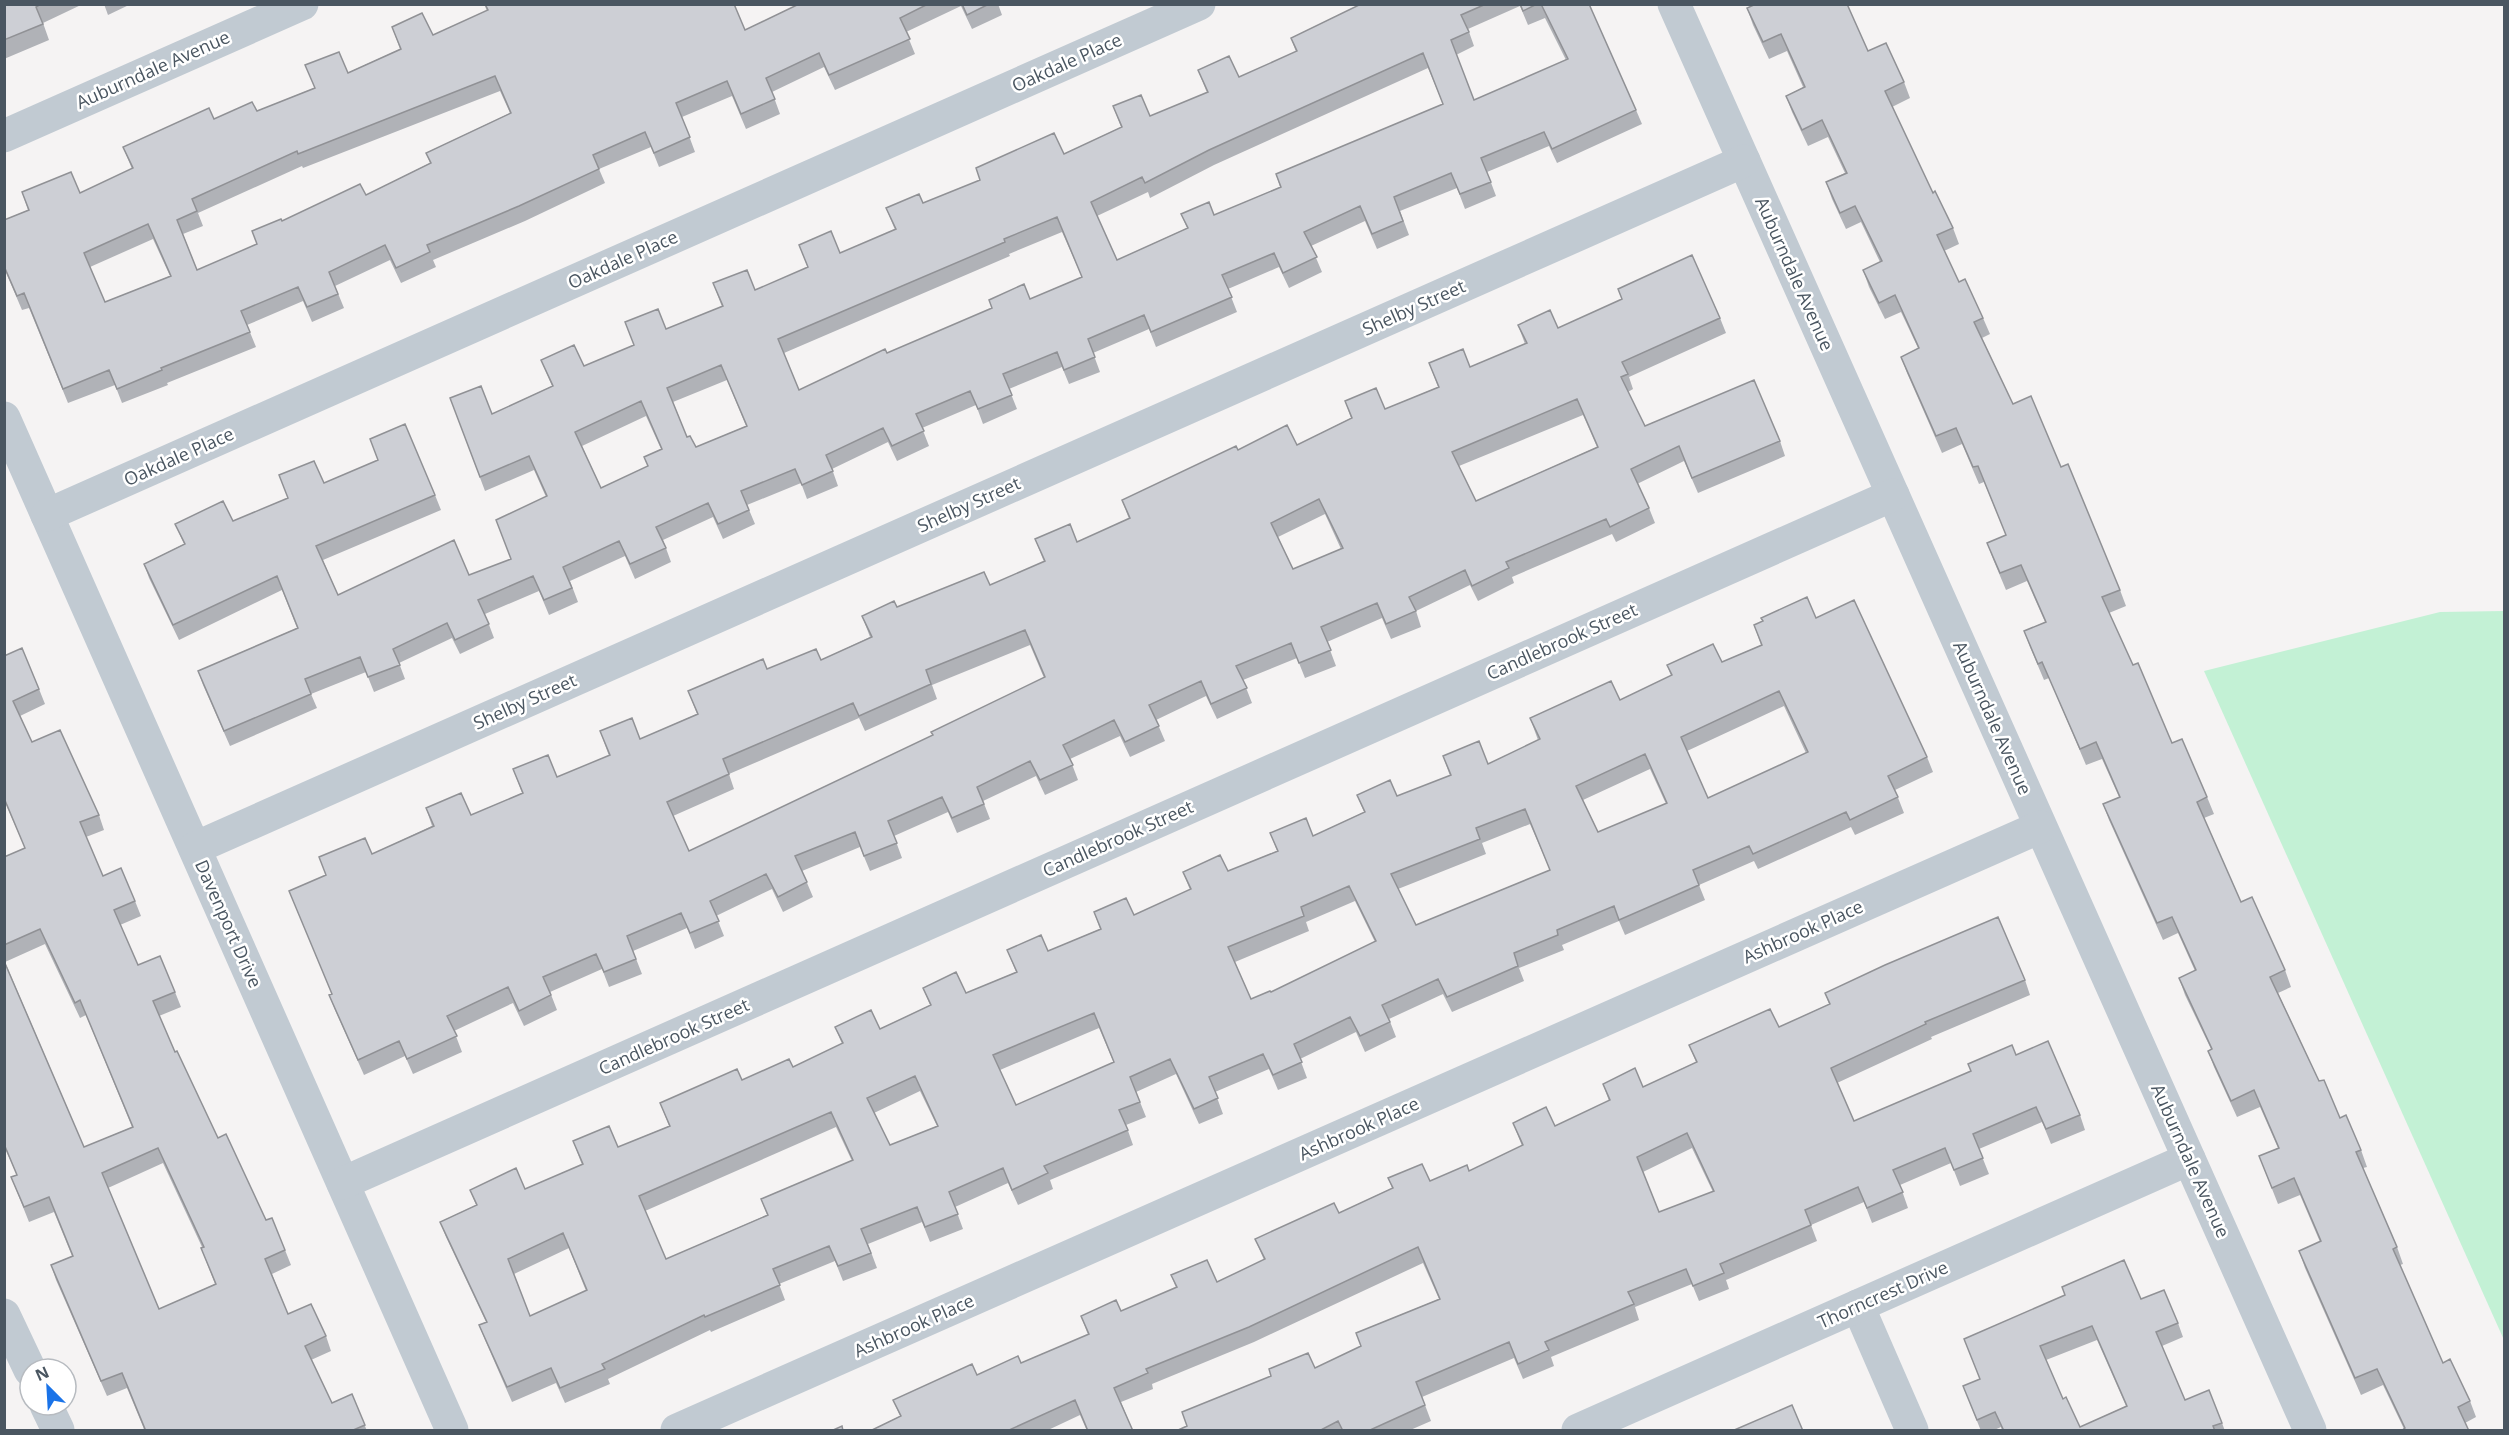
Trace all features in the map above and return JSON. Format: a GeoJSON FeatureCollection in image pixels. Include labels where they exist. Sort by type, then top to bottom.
{"type":"FeatureCollection","features":[{"type":"Feature","properties":{"kind":"street","name":"Auburndale Avenue"},"geometry":{"type":"LineString","coordinates":[[4,136],[302,4]]}},
{"type":"Feature","properties":{"kind":"street","name":"Oakdale Place"},"geometry":{"type":"LineString","coordinates":[[48,515],[1199,4]]}},
{"type":"Feature","properties":{"kind":"street","name":"Auburndale Avenue"},"geometry":{"type":"LineString","coordinates":[[1674,4],[2310,1431]]}},
{"type":"Feature","properties":{"kind":"street","name":"Shelby Street"},"geometry":{"type":"LineString","coordinates":[[195,848],[1744,161]]}},
{"type":"Feature","properties":{"kind":"street","name":"Davenport Drive"},"geometry":{"type":"LineString","coordinates":[[4,418],[452,1431]]}},
{"type":"Feature","properties":{"kind":"street","name":"Candlebrook Street"},"geometry":{"type":"LineString","coordinates":[[343,1184],[1893,495]]}},
{"type":"Feature","properties":{"kind":"street","name":"Ashbrook Place"},"geometry":{"type":"LineString","coordinates":[[677,1431],[2040,827]]}},
{"type":"Feature","properties":{"kind":"street","name":"Thorncrest Drive"},"geometry":{"type":"LineString","coordinates":[[1578,1431],[2189,1159]]}},
{"type":"Feature","properties":{"kind":"street"},"geometry":{"type":"LineString","coordinates":[[1858,1306],[1912,1431]]}},
{"type":"Feature","properties":{"kind":"street"},"geometry":{"type":"LineString","coordinates":[[4,1315],[24,1357]]}},
{"type":"Feature","properties":{"kind":"street"},"geometry":{"type":"LineString","coordinates":[[52,1417],[58,1431]]}},
{"type":"Feature","properties":{"kind":"green space"},"geometry":{"type":"Polygon","coordinates":[[[2504,611],[2504,1340],[2204,671],[2440,612],[2504,611]]]}},
{"type":"Feature","properties":{"kind":"building"},"geometry":{"type":"Polygon","coordinates":[[[4,4],[41,4],[36,7],[43,24],[4,40],[4,4]]]}},
{"type":"Feature","properties":{"kind":"building"},"geometry":{"type":"Polygon","coordinates":[[[485,4],[734,4],[745,30],[799,4],[928,4],[900,18],[910,39],[829,75],[819,53],[766,78],[775,99],[741,114],[727,81],[676,103],[690,137],[654,153],[645,132],[593,155],[599,169],[427,245],[430,252],[396,268],[385,245],[329,272],[338,294],[307,307],[298,287],[241,311],[250,332],[161,368],[162,370],[117,389],[109,370],[63,389],[24,293],[17,296],[4,266],[4,220],[29,210],[22,192],[71,172],[80,193],[133,168],[123,147],[209,108],[214,119],[252,102],[257,111],[315,88],[305,65],[339,52],[348,73],[401,49],[392,27],[422,13],[433,35],[488,10],[485,4]],[[495,76],[298,154],[297,151],[192,199],[197,211],[177,220],[197,270],[257,244],[252,231],[281,219],[282,221],[360,184],[366,195],[431,163],[426,153],[511,113],[495,76]],[[148,224],[84,253],[105,302],[171,276],[148,224]]]}},
{"type":"Feature","properties":{"kind":"building"},"geometry":{"type":"Polygon","coordinates":[[[962,4],[989,4],[967,15],[962,4]]]}},
{"type":"Feature","properties":{"kind":"building"},"geometry":{"type":"Polygon","coordinates":[[[1361,4],[1486,4],[1461,15],[1469,32],[1451,40],[1474,100],[1568,59],[1541,4],[1589,4],[1636,110],[1552,149],[1544,132],[1481,158],[1491,182],[1460,194],[1451,173],[1394,197],[1403,221],[1372,234],[1360,206],[1304,232],[1317,257],[1283,273],[1274,253],[1222,275],[1232,297],[1151,332],[1144,315],[1088,339],[1095,357],[1064,370],[1057,352],[1003,374],[1012,395],[978,409],[970,391],[916,414],[924,431],[892,446],[883,428],[826,455],[833,471],[802,485],[795,469],[741,491],[749,510],[718,524],[708,503],[656,527],[666,548],[630,564],[619,541],[563,567],[572,588],[544,600],[533,576],[478,600],[489,624],[455,640],[447,623],[393,649],[400,665],[368,677],[360,657],[305,679],[311,694],[224,731],[198,671],[298,628],[277,576],[173,625],[144,564],[185,544],[175,524],[223,501],[233,521],[288,498],[279,475],[314,461],[324,483],[378,460],[370,439],[405,424],[435,495],[316,546],[338,595],[454,540],[469,575],[511,559],[496,520],[547,496],[529,456],[480,477],[450,398],[481,386],[492,414],[553,386],[541,360],[574,345],[584,366],[634,345],[625,322],[658,309],[666,329],[723,306],[713,283],[747,270],[755,290],[808,267],[799,245],[831,231],[840,253],[896,229],[886,208],[919,194],[923,203],[980,180],[976,168],[1054,133],[1064,154],[1122,127],[1113,106],[1141,95],[1150,116],[1208,92],[1198,70],[1229,56],[1239,77],[1297,51],[1291,38],[1361,4]],[[1423,53],[1209,150],[1145,183],[1142,177],[1091,202],[1117,260],[1188,228],[1181,214],[1209,202],[1214,215],[1281,187],[1276,174],[1443,104],[1423,53]],[[1057,217],[1004,239],[1005,242],[778,339],[799,390],[885,349],[887,353],[992,308],[989,300],[1024,284],[1030,299],[1082,277],[1057,217]],[[721,365],[667,388],[687,437],[690,436],[696,447],[747,426],[721,365]],[[641,401],[575,432],[601,488],[648,466],[644,457],[662,449],[641,401]]]}},
{"type":"Feature","properties":{"kind":"building"},"geometry":{"type":"Polygon","coordinates":[[[1520,4],[1537,4],[1523,11],[1520,4]]]}},
{"type":"Feature","properties":{"kind":"building"},"geometry":{"type":"Polygon","coordinates":[[[1756,4],[1847,4],[1868,51],[1886,43],[1904,82],[1885,91],[1933,193],[1935,191],[1953,228],[1937,235],[1959,282],[1965,279],[1983,318],[1974,322],[2013,404],[2031,396],[2061,467],[2068,464],[2120,590],[2102,597],[2133,665],[2138,663],[2172,743],[2182,739],[2207,797],[2197,802],[2241,902],[2252,897],[2285,970],[2270,977],[2319,1081],[2324,1080],[2340,1118],[2346,1115],[2361,1150],[2356,1152],[2397,1247],[2393,1249],[2443,1363],[2450,1359],[2470,1401],[2458,1407],[2469,1431],[2401,1431],[2405,1428],[2377,1369],[2355,1378],[2299,1251],[2321,1241],[2294,1178],[2272,1188],[2259,1156],[2279,1148],[2254,1090],[2231,1101],[2208,1051],[2212,1049],[2179,978],[2196,970],[2172,917],[2157,923],[2103,804],[2120,797],[2096,742],[2080,749],[2042,662],[2038,664],[2024,631],[2046,622],[2021,565],[2000,573],[1987,543],[2006,535],[1978,466],[1973,467],[1956,428],[1936,436],[1901,357],[1919,348],[1895,295],[1879,303],[1863,270],[1882,261],[1855,206],[1840,213],[1826,182],[1847,173],[1822,120],[1802,130],[1786,96],[1805,87],[1781,34],[1763,42],[1747,8],[1756,4]]]}},
{"type":"Feature","properties":{"kind":"building"},"geometry":{"type":"Polygon","coordinates":[[[1692,255],[1720,318],[1622,362],[1628,374],[1621,377],[1645,426],[1754,380],[1780,441],[1692,478],[1679,446],[1631,469],[1649,508],[1610,527],[1606,519],[1506,562],[1509,568],[1472,586],[1465,570],[1409,597],[1416,611],[1386,624],[1377,603],[1321,627],[1331,650],[1299,663],[1291,643],[1236,666],[1247,688],[1211,704],[1201,681],[1149,705],[1159,726],[1125,742],[1114,720],[1063,745],[1073,765],[1040,780],[1030,761],[977,787],[984,804],[952,818],[942,797],[888,821],[897,843],[864,856],[855,832],[795,856],[807,882],[778,897],[766,874],[710,901],[719,921],[690,933],[681,913],[627,936],[636,959],[604,972],[596,954],[543,977],[551,995],[519,1011],[508,987],[447,1016],[457,1036],[407,1059],[399,1041],[358,1060],[329,995],[332,994],[289,891],[326,875],[319,857],[365,838],[372,854],[434,826],[426,808],[461,793],[471,815],[523,793],[513,769],[548,755],[557,777],[610,755],[600,731],[632,718],[640,739],[698,714],[688,691],[763,659],[767,669],[816,649],[821,660],[872,637],[862,616],[894,601],[897,607],[984,572],[990,585],[1045,561],[1035,539],[1070,524],[1077,542],[1130,518],[1122,500],[1236,446],[1238,450],[1287,425],[1297,445],[1352,418],[1345,401],[1376,388],[1385,409],[1439,387],[1429,363],[1463,349],[1470,367],[1527,343],[1518,325],[1550,310],[1558,328],[1622,299],[1618,289],[1692,255]],[[1577,399],[1452,452],[1476,501],[1598,447],[1577,399]],[[1319,499],[1271,523],[1293,569],[1343,548],[1319,499]],[[1025,630],[926,670],[931,684],[859,716],[853,703],[723,759],[729,774],[667,802],[689,851],[933,735],[931,732],[1045,677],[1025,630]]]}},
{"type":"Feature","properties":{"kind":"building"},"geometry":{"type":"Polygon","coordinates":[[[1807,597],[1816,618],[1854,600],[1927,757],[1888,776],[1898,797],[1850,820],[1846,812],[1753,854],[1749,846],[1693,870],[1699,885],[1619,920],[1614,906],[1557,930],[1558,935],[1514,953],[1518,966],[1447,997],[1438,979],[1382,1005],[1390,1022],[1360,1036],[1350,1017],[1294,1044],[1302,1062],[1273,1075],[1263,1054],[1209,1077],[1218,1098],[1194,1109],[1170,1059],[1130,1077],[1140,1102],[1119,1110],[1128,1130],[1044,1166],[1048,1173],[1012,1190],[1003,1168],[949,1192],[958,1214],[925,1227],[917,1207],[861,1229],[871,1253],[838,1266],[829,1246],[773,1269],[780,1285],[705,1317],[704,1315],[602,1364],[605,1369],[560,1388],[551,1368],[507,1387],[479,1325],[487,1322],[440,1222],[477,1205],[470,1190],[516,1168],[525,1189],[583,1164],[573,1141],[609,1126],[618,1147],[670,1126],[660,1103],[737,1069],[742,1080],[789,1059],[793,1067],[843,1043],[835,1027],[871,1010],[880,1029],[931,1005],[923,988],[956,972],[966,993],[1017,972],[1007,950],[1041,935],[1048,951],[1101,929],[1094,912],[1126,898],[1134,915],[1191,889],[1183,872],[1220,855],[1228,871],[1278,851],[1270,833],[1306,818],[1313,836],[1365,812],[1357,795],[1390,780],[1397,796],[1451,775],[1443,756],[1479,741],[1488,764],[1540,739],[1530,718],[1611,681],[1620,700],[1672,675],[1667,665],[1713,644],[1722,662],[1762,645],[1754,625],[1763,621],[1761,618],[1807,597]],[[1779,691],[1681,737],[1708,798],[1808,752],[1779,691]],[[1645,754],[1576,786],[1598,832],[1667,803],[1645,754]],[[1525,809],[1476,828],[1480,839],[1391,874],[1416,925],[1550,870],[1525,809]],[[1349,886],[1301,907],[1304,916],[1228,947],[1251,999],[1271,992],[1376,941],[1349,886]],[[1094,1013],[993,1055],[1016,1105],[1114,1062],[1094,1013]],[[915,1076],[867,1098],[890,1145],[938,1126],[915,1076]],[[831,1112],[639,1196],[666,1259],[768,1215],[761,1199],[853,1160],[831,1112]],[[563,1233],[508,1259],[530,1316],[587,1290],[563,1233]]]}},
{"type":"Feature","properties":{"kind":"building"},"geometry":{"type":"Polygon","coordinates":[[[22,648],[39,689],[13,701],[32,742],[60,730],[99,815],[80,822],[103,876],[121,868],[135,901],[114,910],[138,965],[160,956],[175,992],[153,1001],[175,1052],[177,1051],[218,1138],[226,1134],[266,1220],[272,1218],[285,1250],[265,1259],[288,1314],[311,1304],[326,1336],[305,1346],[332,1403],[352,1394],[365,1425],[351,1431],[141,1431],[145,1429],[122,1373],[101,1381],[51,1265],[73,1256],[49,1197],[24,1207],[11,1177],[17,1175],[4,1144],[4,961],[84,1147],[133,1127],[80,1000],[75,1003],[40,929],[4,945],[4,857],[25,848],[4,798],[4,656],[22,648]],[[158,1148],[102,1173],[159,1309],[216,1284],[201,1248],[204,1247],[158,1148]]]}},
{"type":"Feature","properties":{"kind":"building"},"geometry":{"type":"Polygon","coordinates":[[[1998,917],[2025,980],[1925,1022],[1926,1024],[1831,1068],[1854,1121],[1971,1071],[1968,1064],[2012,1045],[2016,1055],[2048,1041],[2080,1115],[2046,1129],[2036,1107],[1973,1134],[1983,1158],[1954,1170],[1945,1148],[1893,1170],[1903,1192],[1867,1208],[1858,1187],[1805,1210],[1811,1225],[1720,1264],[1724,1273],[1693,1286],[1686,1269],[1628,1292],[1634,1304],[1545,1342],[1549,1350],[1518,1364],[1509,1342],[1416,1382],[1425,1405],[1368,1431],[1343,1431],[1338,1421],[1319,1431],[1176,1431],[1187,1426],[1182,1412],[1271,1376],[1269,1369],[1308,1353],[1315,1368],[1361,1346],[1356,1333],[1440,1299],[1418,1247],[1249,1327],[1146,1369],[1148,1373],[1114,1388],[1133,1431],[1088,1431],[1075,1400],[1007,1431],[870,1431],[901,1416],[893,1400],[972,1364],[977,1375],[1018,1356],[1021,1363],[1089,1334],[1081,1316],[1116,1300],[1121,1311],[1177,1287],[1171,1275],[1207,1260],[1217,1282],[1265,1259],[1255,1239],[1334,1203],[1339,1213],[1393,1188],[1388,1178],[1422,1164],[1430,1181],[1467,1165],[1469,1171],[1523,1145],[1513,1123],[1546,1107],[1555,1126],[1610,1100],[1603,1084],[1635,1068],[1643,1087],[1697,1062],[1689,1045],[1770,1009],[1779,1027],[1830,1004],[1825,993],[1998,917]],[[1687,1133],[1637,1157],[1659,1212],[1714,1191],[1687,1133]]]}},
{"type":"Feature","properties":{"kind":"building"},"geometry":{"type":"Polygon","coordinates":[[[2124,1260],[2141,1299],[2164,1290],[2178,1323],[2156,1332],[2185,1400],[2209,1390],[2222,1423],[2213,1426],[2215,1431],[2004,1431],[1995,1412],[1977,1420],[1963,1386],[1980,1379],[1964,1339],[2065,1295],[2062,1287],[2124,1260]],[[2092,1326],[2040,1346],[2063,1399],[2066,1397],[2080,1427],[2127,1406],[2092,1326]]]}},
{"type":"Feature","properties":{"kind":"building"},"geometry":{"type":"Polygon","coordinates":[[[1792,1405],[1803,1431],[1732,1431],[1792,1405]]]}},
{"type":"Feature","properties":{"kind":"building"},"geometry":{"type":"Polygon","coordinates":[[[842,1426],[843,1431],[831,1431],[842,1426]]]}}]}
